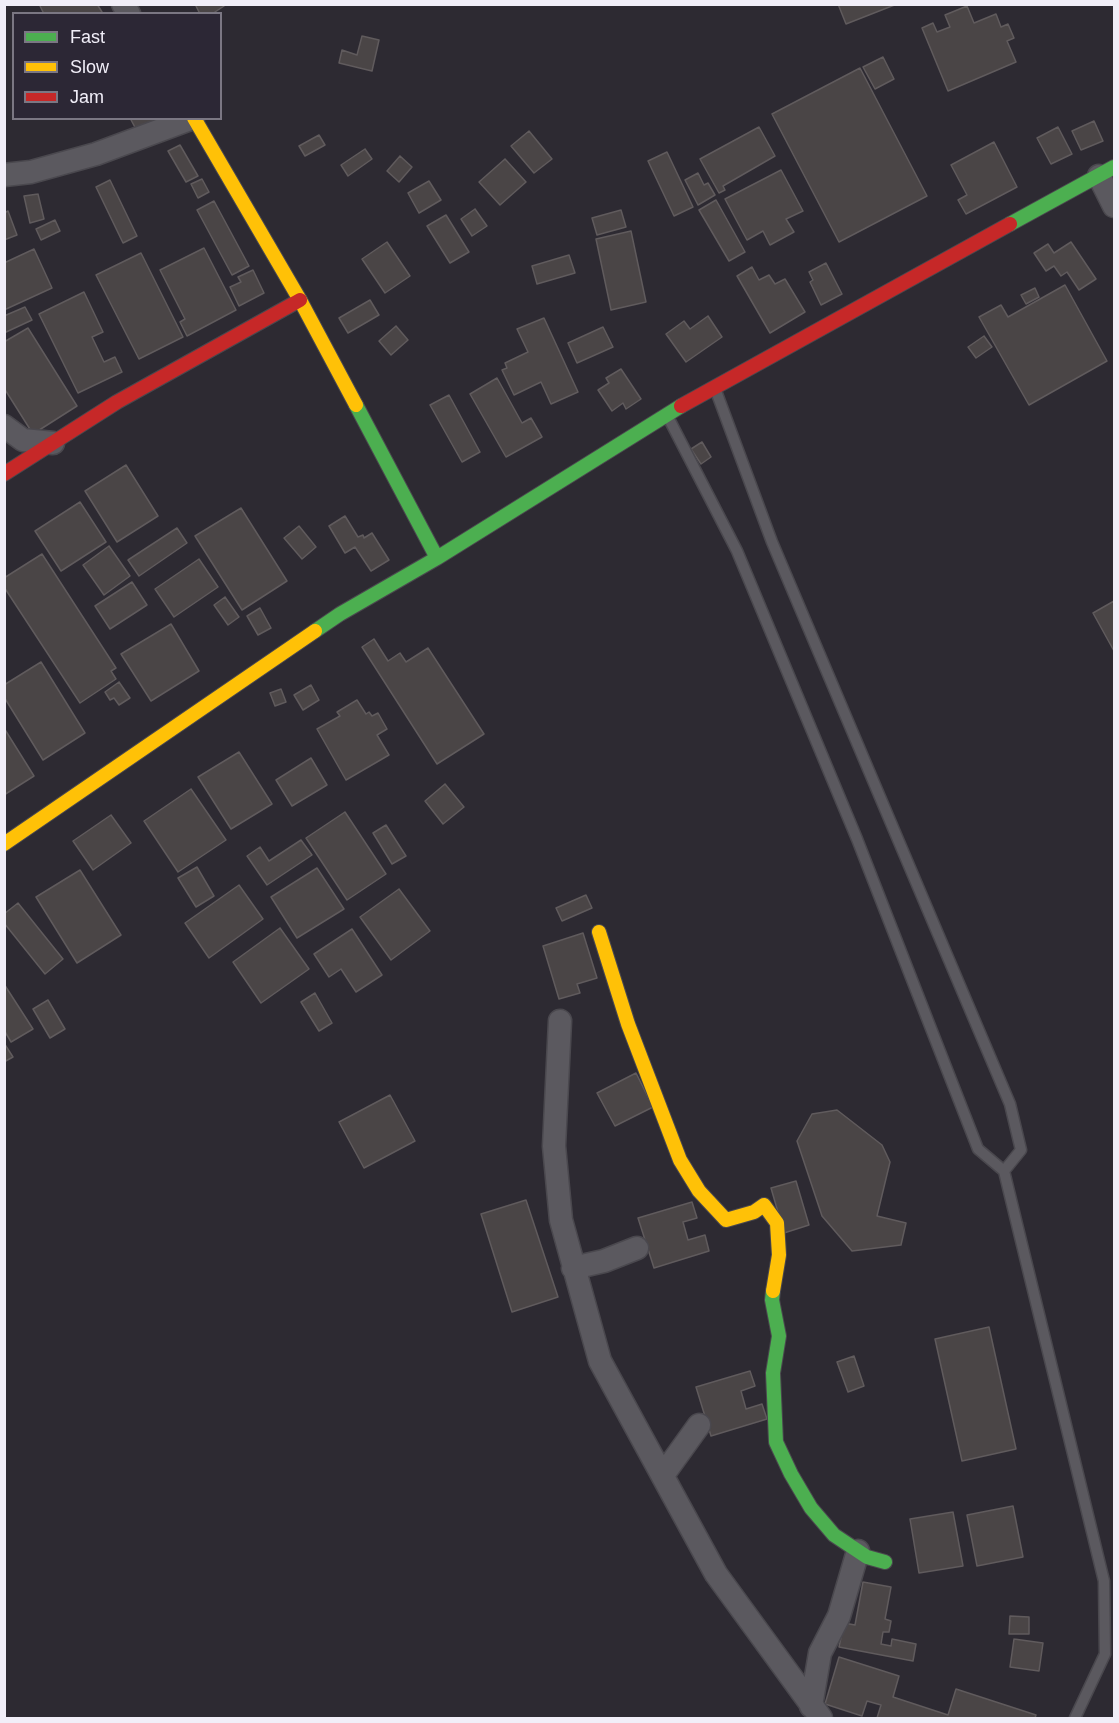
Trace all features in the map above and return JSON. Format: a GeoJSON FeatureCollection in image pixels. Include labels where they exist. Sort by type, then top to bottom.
{"type":"FeatureCollection","features":[{"type":"Feature","properties":{"kind":"street"},"geometry":{"type":"LineString","coordinates":[[4,175],[31,172],[96,154],[189,120]]}},
{"type":"Feature","properties":{"kind":"street"},"geometry":{"type":"LineString","coordinates":[[195,120],[300,300],[437,558]]}},
{"type":"Feature","properties":{"kind":"street"},"geometry":{"type":"LineString","coordinates":[[4,844],[340,614],[437,558],[667,414],[1107,172],[1114,206]]}},
{"type":"Feature","properties":{"kind":"street"},"geometry":{"type":"LineString","coordinates":[[4,474],[117,402],[300,300]]}},
{"type":"Feature","properties":{"kind":"street"},"geometry":{"type":"LineString","coordinates":[[4,426],[23,440],[53,443]]}},
{"type":"Feature","properties":{"kind":"street"},"geometry":{"type":"LineString","coordinates":[[599,932],[628,1024],[680,1160],[699,1191],[726,1220],[754,1212],[764,1204],[777,1223],[779,1256],[774,1275],[772,1300],[779,1336],[774,1373],[776,1442],[811,1508],[834,1535],[867,1557],[885,1562]]}},
{"type":"Feature","properties":{"kind":"street"},"geometry":{"type":"LineString","coordinates":[[560,1021],[554,1146],[561,1220],[600,1361],[716,1574],[816,1712]]}},
{"type":"Feature","properties":{"kind":"street"},"geometry":{"type":"LineString","coordinates":[[573,1268],[604,1261],[637,1248]]}},
{"type":"Feature","properties":{"kind":"street"},"geometry":{"type":"LineString","coordinates":[[663,1475],[699,1425]]}},
{"type":"Feature","properties":{"kind":"street"},"geometry":{"type":"LineString","coordinates":[[816,1712],[820,1653],[839,1616],[858,1551]]}},
{"type":"Feature","properties":{"kind":"lane"},"geometry":{"type":"LineString","coordinates":[[714,388],[772,542],[1010,1104],[1021,1150],[1004,1171]]}},
{"type":"Feature","properties":{"kind":"lane"},"geometry":{"type":"LineString","coordinates":[[667,414],[737,551],[857,839],[978,1149],[1004,1171],[1104,1581],[1105,1654],[1075,1719]]}},
{"type":"Feature","properties":{"kind":"building"},"geometry":{"type":"Polygon","coordinates":[[[42,4],[97,4],[102,12],[43,12],[40,6],[42,4]]]}},
{"type":"Feature","properties":{"kind":"building"},"geometry":{"type":"Polygon","coordinates":[[[195,4],[227,4],[215,12],[199,12],[195,4]]]}},
{"type":"Feature","properties":{"kind":"building"},"geometry":{"type":"Polygon","coordinates":[[[838,4],[897,4],[846,24],[838,4]]]}},
{"type":"Feature","properties":{"kind":"building"},"geometry":{"type":"Polygon","coordinates":[[[967,6],[974,23],[996,14],[1001,27],[1008,24],[1014,38],[1007,41],[1016,62],[948,91],[922,28],[933,23],[937,32],[950,27],[945,15],[967,6]]]}},
{"type":"Feature","properties":{"kind":"building"},"geometry":{"type":"Polygon","coordinates":[[[362,36],[379,40],[372,71],[339,63],[342,50],[357,55],[362,36]]]}},
{"type":"Feature","properties":{"kind":"building"},"geometry":{"type":"Polygon","coordinates":[[[883,57],[894,79],[875,89],[863,67],[883,57]]]}},
{"type":"Feature","properties":{"kind":"building"},"geometry":{"type":"Polygon","coordinates":[[[860,68],[927,196],[839,242],[772,114],[860,68]]]}},
{"type":"Feature","properties":{"kind":"building"},"geometry":{"type":"Polygon","coordinates":[[[131,120],[155,120],[137,131],[131,120]]]}},
{"type":"Feature","properties":{"kind":"building"},"geometry":{"type":"Polygon","coordinates":[[[1094,121],[1103,141],[1081,150],[1072,131],[1094,121]]]}},
{"type":"Feature","properties":{"kind":"building"},"geometry":{"type":"Polygon","coordinates":[[[759,127],[775,156],[723,186],[725,190],[719,193],[700,159],[759,127]]]}},
{"type":"Feature","properties":{"kind":"building"},"geometry":{"type":"Polygon","coordinates":[[[1058,127],[1072,154],[1051,164],[1037,138],[1058,127]]]}},
{"type":"Feature","properties":{"kind":"building"},"geometry":{"type":"Polygon","coordinates":[[[529,131],[552,159],[534,173],[511,146],[529,131]]]}},
{"type":"Feature","properties":{"kind":"building"},"geometry":{"type":"Polygon","coordinates":[[[319,135],[325,145],[305,156],[299,146],[319,135]]]}},
{"type":"Feature","properties":{"kind":"building"},"geometry":{"type":"Polygon","coordinates":[[[994,142],[1017,187],[966,214],[958,200],[967,195],[951,165],[994,142]]]}},
{"type":"Feature","properties":{"kind":"building"},"geometry":{"type":"Polygon","coordinates":[[[180,145],[198,176],[186,182],[168,151],[180,145]]]}},
{"type":"Feature","properties":{"kind":"building"},"geometry":{"type":"Polygon","coordinates":[[[365,149],[372,159],[348,176],[341,165],[365,149]]]}},
{"type":"Feature","properties":{"kind":"building"},"geometry":{"type":"Polygon","coordinates":[[[667,152],[693,207],[674,216],[648,161],[667,152]]]}},
{"type":"Feature","properties":{"kind":"building"},"geometry":{"type":"Polygon","coordinates":[[[400,156],[412,167],[399,182],[387,171],[400,156]]]}},
{"type":"Feature","properties":{"kind":"building"},"geometry":{"type":"Polygon","coordinates":[[[505,159],[526,182],[500,205],[479,182],[505,159]]]}},
{"type":"Feature","properties":{"kind":"building"},"geometry":{"type":"Polygon","coordinates":[[[781,170],[803,211],[786,219],[794,232],[770,245],[763,231],[747,240],[725,199],[781,170]]]}},
{"type":"Feature","properties":{"kind":"building"},"geometry":{"type":"Polygon","coordinates":[[[698,173],[704,185],[708,183],[715,195],[698,205],[685,180],[698,173]]]}},
{"type":"Feature","properties":{"kind":"building"},"geometry":{"type":"Polygon","coordinates":[[[202,179],[209,192],[198,198],[191,184],[202,179]]]}},
{"type":"Feature","properties":{"kind":"building"},"geometry":{"type":"Polygon","coordinates":[[[110,180],[137,236],[123,243],[96,187],[110,180]]]}},
{"type":"Feature","properties":{"kind":"building"},"geometry":{"type":"Polygon","coordinates":[[[429,181],[441,200],[419,213],[408,193],[429,181]]]}},
{"type":"Feature","properties":{"kind":"building"},"geometry":{"type":"Polygon","coordinates":[[[38,194],[44,219],[30,223],[24,196],[38,194]]]}},
{"type":"Feature","properties":{"kind":"building"},"geometry":{"type":"Polygon","coordinates":[[[716,200],[745,252],[729,261],[699,210],[716,200]]]}},
{"type":"Feature","properties":{"kind":"building"},"geometry":{"type":"Polygon","coordinates":[[[214,201],[249,266],[232,275],[197,210],[214,201]]]}},
{"type":"Feature","properties":{"kind":"building"},"geometry":{"type":"Polygon","coordinates":[[[475,209],[487,226],[472,236],[461,219],[475,209]]]}},
{"type":"Feature","properties":{"kind":"building"},"geometry":{"type":"Polygon","coordinates":[[[621,210],[626,227],[597,235],[592,218],[621,210]]]}},
{"type":"Feature","properties":{"kind":"building"},"geometry":{"type":"Polygon","coordinates":[[[8,211],[17,235],[4,240],[4,213],[8,211]]]}},
{"type":"Feature","properties":{"kind":"building"},"geometry":{"type":"Polygon","coordinates":[[[446,215],[469,252],[450,263],[427,226],[446,215]]]}},
{"type":"Feature","properties":{"kind":"building"},"geometry":{"type":"Polygon","coordinates":[[[55,220],[60,231],[41,240],[36,229],[55,220]]]}},
{"type":"Feature","properties":{"kind":"building"},"geometry":{"type":"Polygon","coordinates":[[[631,231],[646,302],[611,310],[596,239],[631,231]]]}},
{"type":"Feature","properties":{"kind":"building"},"geometry":{"type":"Polygon","coordinates":[[[387,242],[410,276],[385,293],[362,259],[387,242]]]}},
{"type":"Feature","properties":{"kind":"building"},"geometry":{"type":"Polygon","coordinates":[[[1071,242],[1096,279],[1079,290],[1067,272],[1061,276],[1054,266],[1046,271],[1034,253],[1048,244],[1054,253],[1071,242]]]}},
{"type":"Feature","properties":{"kind":"building"},"geometry":{"type":"Polygon","coordinates":[[[204,248],[236,310],[187,336],[180,322],[185,319],[160,270],[204,248]]]}},
{"type":"Feature","properties":{"kind":"building"},"geometry":{"type":"Polygon","coordinates":[[[34,249],[52,288],[4,310],[4,263],[34,249]]]}},
{"type":"Feature","properties":{"kind":"building"},"geometry":{"type":"Polygon","coordinates":[[[141,253],[183,337],[139,359],[96,275],[141,253]]]}},
{"type":"Feature","properties":{"kind":"building"},"geometry":{"type":"Polygon","coordinates":[[[569,255],[575,273],[537,284],[532,266],[569,255]]]}},
{"type":"Feature","properties":{"kind":"building"},"geometry":{"type":"Polygon","coordinates":[[[826,263],[842,294],[821,305],[810,282],[813,280],[809,272],[826,263]]]}},
{"type":"Feature","properties":{"kind":"building"},"geometry":{"type":"Polygon","coordinates":[[[752,267],[759,280],[769,275],[775,284],[785,279],[805,312],[770,333],[737,276],[752,267]]]}},
{"type":"Feature","properties":{"kind":"building"},"geometry":{"type":"Polygon","coordinates":[[[253,270],[264,293],[239,306],[230,287],[241,282],[238,277],[253,270]]]}},
{"type":"Feature","properties":{"kind":"building"},"geometry":{"type":"Polygon","coordinates":[[[1065,285],[1107,361],[1029,405],[979,317],[1001,305],[1008,317],[1065,285]]]}},
{"type":"Feature","properties":{"kind":"building"},"geometry":{"type":"Polygon","coordinates":[[[1035,288],[1039,297],[1026,304],[1021,295],[1035,288]]]}},
{"type":"Feature","properties":{"kind":"building"},"geometry":{"type":"Polygon","coordinates":[[[84,292],[103,332],[92,337],[104,362],[115,357],[122,372],[78,393],[39,314],[84,292]]]}},
{"type":"Feature","properties":{"kind":"building"},"geometry":{"type":"Polygon","coordinates":[[[370,300],[379,315],[348,333],[339,318],[370,300]]]}},
{"type":"Feature","properties":{"kind":"building"},"geometry":{"type":"Polygon","coordinates":[[[25,307],[32,320],[4,333],[4,316],[25,307]]]}},
{"type":"Feature","properties":{"kind":"building"},"geometry":{"type":"Polygon","coordinates":[[[708,316],[722,337],[686,362],[666,334],[684,321],[690,329],[708,316]]]}},
{"type":"Feature","properties":{"kind":"building"},"geometry":{"type":"Polygon","coordinates":[[[544,318],[578,392],[551,404],[541,382],[514,395],[502,370],[507,368],[505,363],[528,352],[517,329],[544,318]]]}},
{"type":"Feature","properties":{"kind":"building"},"geometry":{"type":"Polygon","coordinates":[[[396,326],[408,340],[391,355],[379,341],[396,326]]]}},
{"type":"Feature","properties":{"kind":"building"},"geometry":{"type":"Polygon","coordinates":[[[603,327],[613,347],[577,363],[568,343],[603,327]]]}},
{"type":"Feature","properties":{"kind":"building"},"geometry":{"type":"Polygon","coordinates":[[[28,328],[77,406],[33,434],[4,388],[4,342],[28,328]]]}},
{"type":"Feature","properties":{"kind":"building"},"geometry":{"type":"Polygon","coordinates":[[[984,336],[992,347],[976,358],[968,347],[984,336]]]}},
{"type":"Feature","properties":{"kind":"building"},"geometry":{"type":"Polygon","coordinates":[[[621,369],[641,399],[626,409],[623,403],[612,411],[598,390],[609,383],[606,378],[621,369]]]}},
{"type":"Feature","properties":{"kind":"building"},"geometry":{"type":"Polygon","coordinates":[[[497,378],[522,423],[531,418],[542,437],[506,457],[470,394],[497,378]]]}},
{"type":"Feature","properties":{"kind":"building"},"geometry":{"type":"Polygon","coordinates":[[[449,395],[480,452],[462,462],[430,405],[449,395]]]}},
{"type":"Feature","properties":{"kind":"building"},"geometry":{"type":"Polygon","coordinates":[[[702,442],[711,457],[701,464],[691,449],[702,442]]]}},
{"type":"Feature","properties":{"kind":"building"},"geometry":{"type":"Polygon","coordinates":[[[126,465],[158,516],[117,542],[85,491],[126,465]]]}},
{"type":"Feature","properties":{"kind":"building"},"geometry":{"type":"Polygon","coordinates":[[[80,502],[106,542],[61,571],[35,531],[80,502]]]}},
{"type":"Feature","properties":{"kind":"building"},"geometry":{"type":"Polygon","coordinates":[[[241,508],[287,581],[242,610],[195,536],[241,508]]]}},
{"type":"Feature","properties":{"kind":"building"},"geometry":{"type":"Polygon","coordinates":[[[345,516],[358,537],[363,535],[364,538],[372,533],[389,560],[371,571],[355,547],[345,553],[329,526],[345,516]]]}},
{"type":"Feature","properties":{"kind":"building"},"geometry":{"type":"Polygon","coordinates":[[[299,526],[316,547],[302,559],[284,538],[299,526]]]}},
{"type":"Feature","properties":{"kind":"building"},"geometry":{"type":"Polygon","coordinates":[[[177,528],[187,543],[139,576],[128,560],[177,528]]]}},
{"type":"Feature","properties":{"kind":"building"},"geometry":{"type":"Polygon","coordinates":[[[109,546],[130,576],[104,595],[83,565],[109,546]]]}},
{"type":"Feature","properties":{"kind":"building"},"geometry":{"type":"Polygon","coordinates":[[[42,554],[116,668],[111,671],[116,679],[80,703],[4,587],[4,578],[42,554]]]}},
{"type":"Feature","properties":{"kind":"building"},"geometry":{"type":"Polygon","coordinates":[[[199,559],[218,587],[174,617],[155,589],[199,559]]]}},
{"type":"Feature","properties":{"kind":"building"},"geometry":{"type":"Polygon","coordinates":[[[132,582],[147,605],[110,629],[95,606],[132,582]]]}},
{"type":"Feature","properties":{"kind":"building"},"geometry":{"type":"Polygon","coordinates":[[[225,597],[239,617],[228,625],[214,605],[225,597]]]}},
{"type":"Feature","properties":{"kind":"building"},"geometry":{"type":"Polygon","coordinates":[[[1114,601],[1114,651],[1093,613],[1114,601]]]}},
{"type":"Feature","properties":{"kind":"building"},"geometry":{"type":"Polygon","coordinates":[[[260,608],[271,628],[258,635],[247,616],[260,608]]]}},
{"type":"Feature","properties":{"kind":"building"},"geometry":{"type":"Polygon","coordinates":[[[171,624],[199,671],[151,701],[121,654],[171,624]]]}},
{"type":"Feature","properties":{"kind":"building"},"geometry":{"type":"Polygon","coordinates":[[[374,639],[388,661],[400,653],[406,662],[428,648],[484,734],[437,764],[362,647],[374,639]]]}},
{"type":"Feature","properties":{"kind":"building"},"geometry":{"type":"Polygon","coordinates":[[[41,662],[85,733],[43,760],[4,697],[4,685],[41,662]]]}},
{"type":"Feature","properties":{"kind":"building"},"geometry":{"type":"Polygon","coordinates":[[[119,682],[130,698],[119,705],[114,698],[110,700],[105,692],[119,682]]]}},
{"type":"Feature","properties":{"kind":"building"},"geometry":{"type":"Polygon","coordinates":[[[311,685],[319,700],[303,710],[294,695],[311,685]]]}},
{"type":"Feature","properties":{"kind":"building"},"geometry":{"type":"Polygon","coordinates":[[[281,689],[286,702],[275,706],[270,693],[281,689]]]}},
{"type":"Feature","properties":{"kind":"building"},"geometry":{"type":"Polygon","coordinates":[[[357,700],[366,714],[369,712],[372,716],[378,713],[387,729],[377,735],[389,755],[346,780],[317,729],[340,716],[337,712],[357,700]]]}},
{"type":"Feature","properties":{"kind":"building"},"geometry":{"type":"Polygon","coordinates":[[[4,728],[34,776],[4,795],[4,728]]]}},
{"type":"Feature","properties":{"kind":"building"},"geometry":{"type":"Polygon","coordinates":[[[239,752],[272,804],[231,829],[198,777],[239,752]]]}},
{"type":"Feature","properties":{"kind":"building"},"geometry":{"type":"Polygon","coordinates":[[[311,758],[327,785],[292,806],[276,780],[311,758]]]}},
{"type":"Feature","properties":{"kind":"building"},"geometry":{"type":"Polygon","coordinates":[[[445,784],[464,807],[443,824],[425,801],[445,784]]]}},
{"type":"Feature","properties":{"kind":"building"},"geometry":{"type":"Polygon","coordinates":[[[191,789],[226,840],[178,872],[144,821],[191,789]]]}},
{"type":"Feature","properties":{"kind":"building"},"geometry":{"type":"Polygon","coordinates":[[[345,812],[386,874],[347,900],[306,838],[345,812]]]}},
{"type":"Feature","properties":{"kind":"building"},"geometry":{"type":"Polygon","coordinates":[[[111,815],[131,843],[93,870],[73,841],[111,815]]]}},
{"type":"Feature","properties":{"kind":"building"},"geometry":{"type":"Polygon","coordinates":[[[386,825],[406,856],[392,864],[373,833],[386,825]]]}},
{"type":"Feature","properties":{"kind":"building"},"geometry":{"type":"Polygon","coordinates":[[[301,840],[312,855],[267,885],[247,856],[260,847],[269,861],[301,840]]]}},
{"type":"Feature","properties":{"kind":"building"},"geometry":{"type":"Polygon","coordinates":[[[197,867],[214,896],[196,907],[178,878],[197,867]]]}},
{"type":"Feature","properties":{"kind":"building"},"geometry":{"type":"Polygon","coordinates":[[[317,868],[344,909],[297,938],[271,897],[317,868]]]}},
{"type":"Feature","properties":{"kind":"building"},"geometry":{"type":"Polygon","coordinates":[[[80,870],[121,935],[77,963],[36,897],[80,870]]]}},
{"type":"Feature","properties":{"kind":"building"},"geometry":{"type":"Polygon","coordinates":[[[239,885],[263,919],[209,958],[185,923],[239,885]]]}},
{"type":"Feature","properties":{"kind":"building"},"geometry":{"type":"Polygon","coordinates":[[[399,889],[430,931],[391,960],[360,917],[399,889]]]}},
{"type":"Feature","properties":{"kind":"building"},"geometry":{"type":"Polygon","coordinates":[[[586,895],[592,908],[562,921],[556,908],[586,895]]]}},
{"type":"Feature","properties":{"kind":"building"},"geometry":{"type":"Polygon","coordinates":[[[18,903],[63,959],[45,974],[4,923],[4,914],[18,903]]]}},
{"type":"Feature","properties":{"kind":"building"},"geometry":{"type":"Polygon","coordinates":[[[280,928],[309,969],[261,1003],[233,962],[280,928]]]}},
{"type":"Feature","properties":{"kind":"building"},"geometry":{"type":"Polygon","coordinates":[[[352,929],[382,975],[356,992],[341,969],[329,977],[314,954],[352,929]]]}},
{"type":"Feature","properties":{"kind":"building"},"geometry":{"type":"Polygon","coordinates":[[[583,933],[597,978],[577,984],[580,993],[559,999],[543,946],[583,933]]]}},
{"type":"Feature","properties":{"kind":"building"},"geometry":{"type":"Polygon","coordinates":[[[4,984],[33,1029],[11,1042],[4,1030],[4,984]]]}},
{"type":"Feature","properties":{"kind":"building"},"geometry":{"type":"Polygon","coordinates":[[[315,993],[332,1023],[319,1031],[301,1002],[315,993]]]}},
{"type":"Feature","properties":{"kind":"building"},"geometry":{"type":"Polygon","coordinates":[[[48,1000],[65,1029],[50,1038],[33,1009],[48,1000]]]}},
{"type":"Feature","properties":{"kind":"building"},"geometry":{"type":"Polygon","coordinates":[[[4,1043],[13,1057],[4,1062],[4,1043]]]}},
{"type":"Feature","properties":{"kind":"building"},"geometry":{"type":"Polygon","coordinates":[[[636,1073],[653,1107],[615,1126],[597,1093],[636,1073]]]}},
{"type":"Feature","properties":{"kind":"building"},"geometry":{"type":"Polygon","coordinates":[[[390,1095],[415,1141],[364,1168],[339,1122],[390,1095]]]}},
{"type":"Feature","properties":{"kind":"building"},"geometry":{"type":"Polygon","coordinates":[[[837,1110],[882,1145],[890,1162],[877,1216],[906,1223],[901,1245],[852,1251],[822,1216],[797,1141],[812,1114],[837,1110]]]}},
{"type":"Feature","properties":{"kind":"building"},"geometry":{"type":"Polygon","coordinates":[[[796,1181],[809,1225],[784,1233],[771,1188],[796,1181]]]}},
{"type":"Feature","properties":{"kind":"building"},"geometry":{"type":"Polygon","coordinates":[[[526,1200],[558,1297],[512,1312],[481,1214],[526,1200]]]}},
{"type":"Feature","properties":{"kind":"building"},"geometry":{"type":"Polygon","coordinates":[[[692,1202],[697,1218],[683,1222],[688,1240],[705,1235],[709,1251],[654,1268],[638,1218],[692,1202]]]}},
{"type":"Feature","properties":{"kind":"building"},"geometry":{"type":"Polygon","coordinates":[[[989,1327],[1016,1449],[962,1461],[935,1339],[989,1327]]]}},
{"type":"Feature","properties":{"kind":"building"},"geometry":{"type":"Polygon","coordinates":[[[854,1356],[864,1386],[848,1392],[837,1362],[854,1356]]]}},
{"type":"Feature","properties":{"kind":"building"},"geometry":{"type":"Polygon","coordinates":[[[750,1371],[755,1386],[741,1391],[746,1409],[762,1404],[767,1419],[711,1436],[696,1387],[750,1371]]]}},
{"type":"Feature","properties":{"kind":"building"},"geometry":{"type":"Polygon","coordinates":[[[1013,1506],[1023,1557],[977,1566],[967,1515],[1013,1506]]]}},
{"type":"Feature","properties":{"kind":"building"},"geometry":{"type":"Polygon","coordinates":[[[953,1512],[963,1566],[919,1573],[910,1519],[953,1512]]]}},
{"type":"Feature","properties":{"kind":"building"},"geometry":{"type":"Polygon","coordinates":[[[863,1582],[891,1587],[885,1619],[891,1621],[889,1632],[883,1632],[881,1644],[891,1646],[892,1639],[916,1644],[913,1661],[839,1647],[844,1623],[855,1625],[863,1582]]]}},
{"type":"Feature","properties":{"kind":"building"},"geometry":{"type":"Polygon","coordinates":[[[1010,1616],[1029,1617],[1029,1634],[1009,1634],[1010,1616]]]}},
{"type":"Feature","properties":{"kind":"building"},"geometry":{"type":"Polygon","coordinates":[[[1014,1639],[1043,1643],[1039,1671],[1010,1667],[1014,1639]]]}},
{"type":"Feature","properties":{"kind":"building"},"geometry":{"type":"Polygon","coordinates":[[[839,1657],[899,1676],[893,1697],[948,1715],[956,1689],[1036,1715],[1035,1718],[877,1718],[881,1705],[867,1701],[862,1716],[825,1704],[839,1657]]]}},
{"type":"Feature","properties":{"kind":"traffic: fast"},"geometry":{"type":"LineString","coordinates":[[1010,224],[1114,167]]}},
{"type":"Feature","properties":{"kind":"traffic: fast"},"geometry":{"type":"LineString","coordinates":[[356,405],[437,558]]}},
{"type":"Feature","properties":{"kind":"traffic: fast"},"geometry":{"type":"LineString","coordinates":[[315,631],[681,406]]}},
{"type":"Feature","properties":{"kind":"traffic: fast"},"geometry":{"type":"LineString","coordinates":[[773,1291],[772,1300],[779,1336],[773,1373],[776,1442],[811,1508],[834,1535],[867,1557],[885,1562]]}},
{"type":"Feature","properties":{"kind":"traffic: slow"},"geometry":{"type":"LineString","coordinates":[[195,120],[300,300],[356,405]]}},
{"type":"Feature","properties":{"kind":"traffic: slow"},"geometry":{"type":"LineString","coordinates":[[4,844],[315,631]]}},
{"type":"Feature","properties":{"kind":"traffic: slow"},"geometry":{"type":"LineString","coordinates":[[599,932],[628,1024],[680,1160],[699,1191],[726,1220],[754,1212],[764,1205],[777,1223],[779,1255],[773,1291]]}},
{"type":"Feature","properties":{"kind":"traffic: jam"},"geometry":{"type":"LineString","coordinates":[[681,406],[1010,224]]}},
{"type":"Feature","properties":{"kind":"traffic: jam"},"geometry":{"type":"LineString","coordinates":[[4,474],[117,402],[300,300]]}}]}
